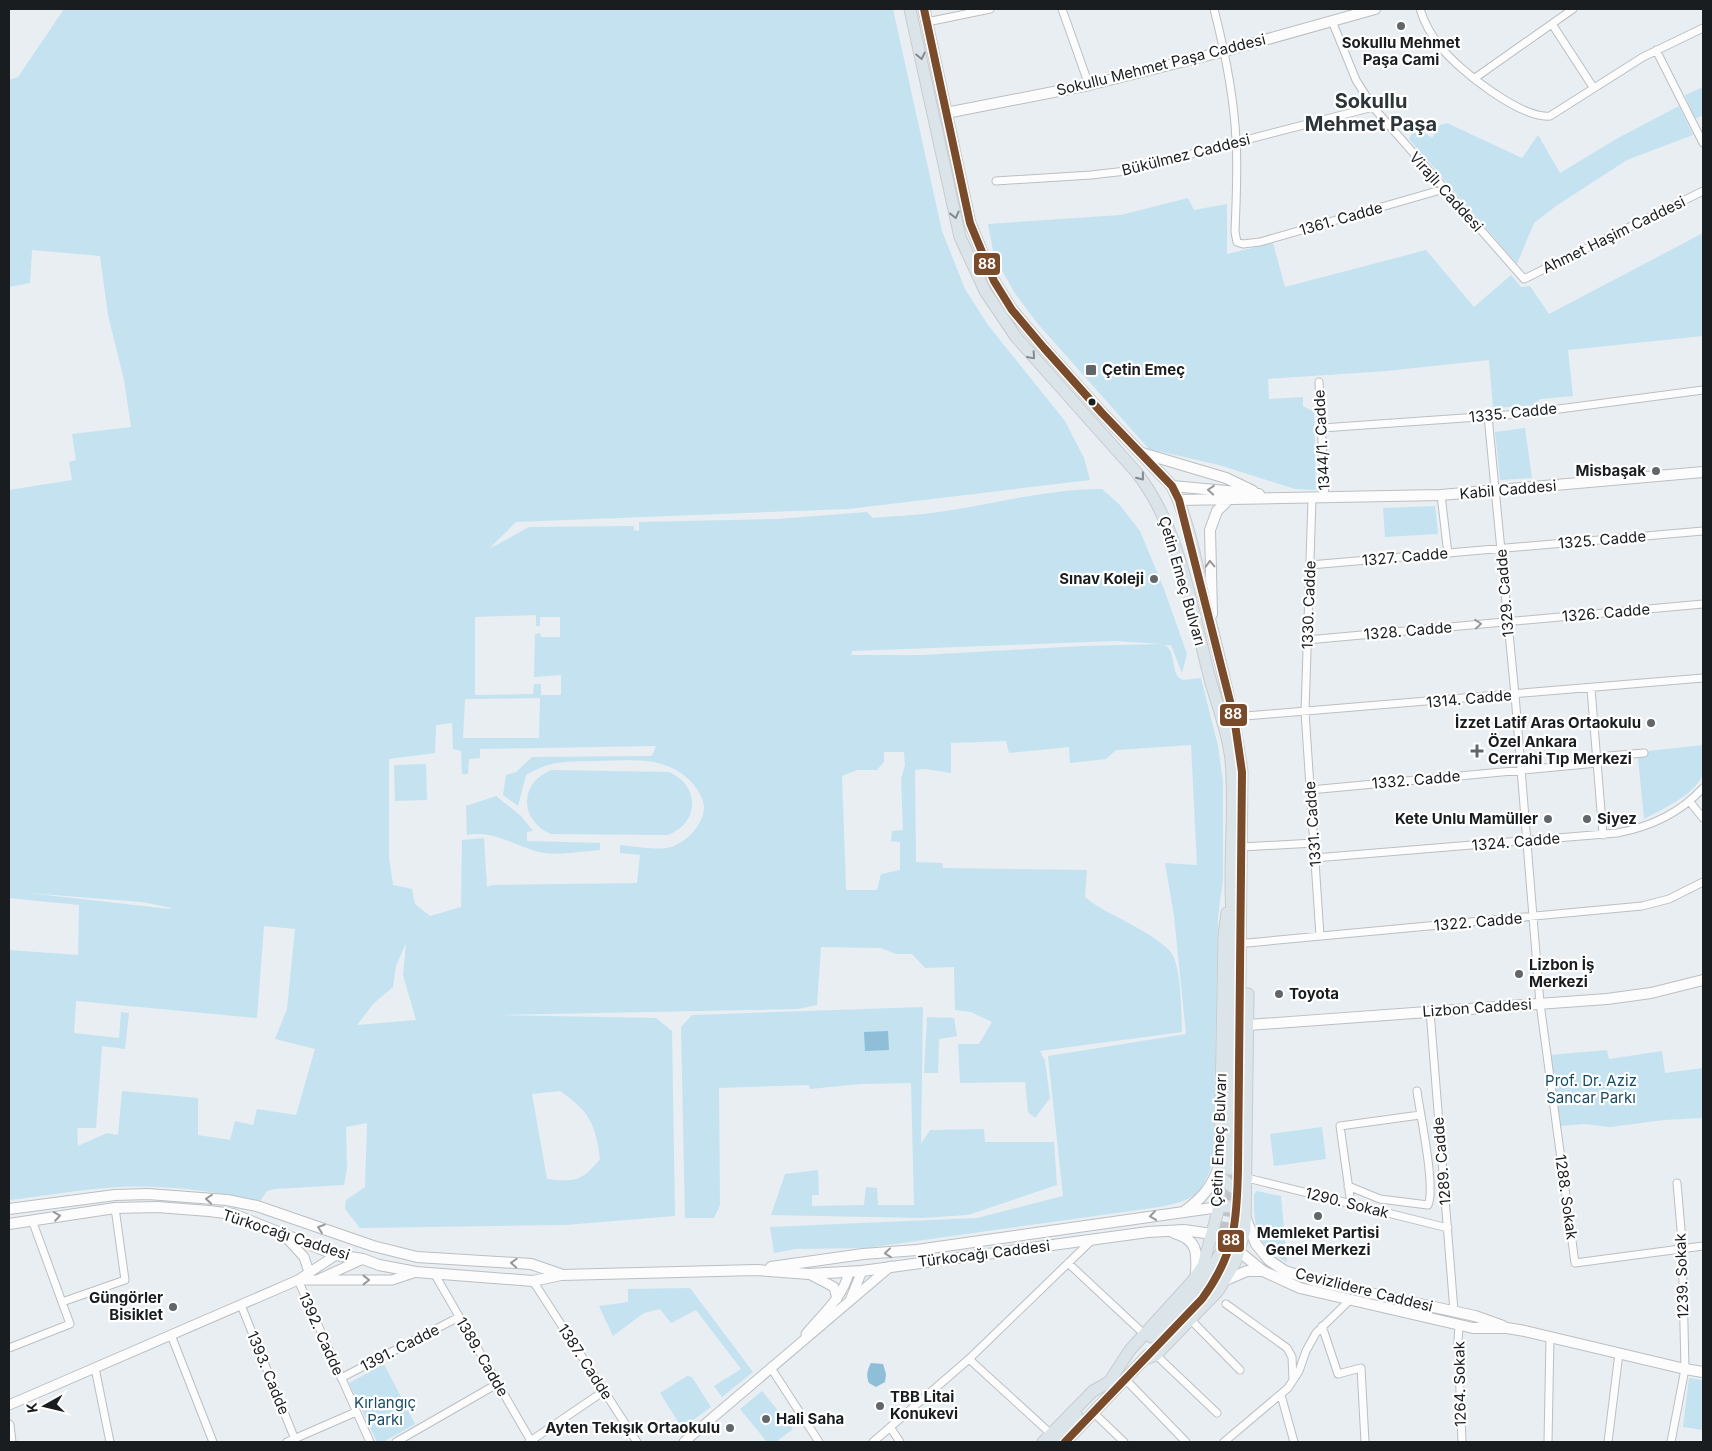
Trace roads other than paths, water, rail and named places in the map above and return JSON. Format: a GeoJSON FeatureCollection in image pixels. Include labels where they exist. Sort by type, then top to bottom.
{"type":"FeatureCollection","features":[{"type":"Feature","properties":{"kind":"main road","name":"Çetin Emeç Bulvarı"},"geometry":{"type":"LineString","coordinates":[[910,9],[960,237],[985,291],[1016,337],[1137,472],[1153,494],[1160,508],[1183,574],[1229,748],[1232,778],[1235,894],[1247,943],[1246,1219],[1236,1260],[1226,1280],[1191,1320],[1156,1355],[1143,1360]]}},
{"type":"Feature","properties":{"kind":"main road","name":"Çetin Emeç Bulvarı"},"geometry":{"type":"LineString","coordinates":[[924,9],[970,223],[994,281],[1012,310],[1044,348],[1102,413],[1172,486],[1179,500],[1234,717],[1242,772],[1242,847],[1235,894],[1233,926],[1229,1167],[1220,1177],[1219,1207],[1203,1266],[1192,1282],[1130,1350],[1109,1382]]}},
{"type":"Feature","properties":{"kind":"main road","name":"Sokullu Mehmet Paşa Caddesi"},"geometry":{"type":"LineString","coordinates":[[946,113],[1089,85],[1225,51],[1375,9]]}},
{"type":"Feature","properties":{"kind":"main road"},"geometry":{"type":"LineString","coordinates":[[933,115],[946,113]]}},
{"type":"Feature","properties":{"kind":"main road"},"geometry":{"type":"LineString","coordinates":[[1142,453],[1226,478],[1259,494]]}},
{"type":"Feature","properties":{"kind":"main road","name":"Kabil Caddesi"},"geometry":{"type":"LineString","coordinates":[[1179,500],[1312,499],[1441,495],[1496,492],[1703,472]]}},
{"type":"Feature","properties":{"kind":"main road"},"geometry":{"type":"LineString","coordinates":[[1153,494],[1172,486]]}},
{"type":"Feature","properties":{"kind":"main road","name":"Kabil Caddesi"},"geometry":{"type":"LineString","coordinates":[[1172,486],[1312,499]]}},
{"type":"Feature","properties":{"kind":"main road"},"geometry":{"type":"LineString","coordinates":[[1160,508],[1179,500]]}},
{"type":"Feature","properties":{"kind":"main road"},"geometry":{"type":"LineString","coordinates":[[1212,630],[1210,530],[1217,511],[1228,500]]}},
{"type":"Feature","properties":{"kind":"main road","name":"Lizbon Caddesi"},"geometry":{"type":"LineString","coordinates":[[1248,1025],[1651,993],[1703,980]]}},
{"type":"Feature","properties":{"kind":"main road"},"geometry":{"type":"LineString","coordinates":[[1186,1210],[1204,1195],[1229,1167]]}},
{"type":"Feature","properties":{"kind":"main road"},"geometry":{"type":"LineString","coordinates":[[1220,1177],[1232,1187],[1247,1178]]}},
{"type":"Feature","properties":{"kind":"main road","name":"Türkocağı Caddesi"},"geometry":{"type":"LineString","coordinates":[[9,1209],[107,1196],[148,1194],[227,1200],[258,1206],[372,1246],[441,1260],[531,1264],[561,1275]]}},
{"type":"Feature","properties":{"kind":"main road"},"geometry":{"type":"LineString","coordinates":[[253,1221],[258,1206]]}},
{"type":"Feature","properties":{"kind":"main road","name":"Türkocağı Caddesi"},"geometry":{"type":"LineString","coordinates":[[9,1224],[115,1208],[157,1207],[209,1211],[232,1214],[280,1231],[336,1255],[363,1259],[378,1265],[416,1272],[533,1281],[561,1275],[756,1270],[809,1274],[849,1272],[1168,1231],[1184,1230],[1212,1234]]}},
{"type":"Feature","properties":{"kind":"main road"},"geometry":{"type":"LineString","coordinates":[[1219,1207],[1232,1207],[1240,1210],[1246,1219]]}},
{"type":"Feature","properties":{"kind":"main road","name":"Türkocağı Caddesi"},"geometry":{"type":"LineString","coordinates":[[756,1270],[863,1254],[917,1250],[1186,1210],[1219,1207]]}},
{"type":"Feature","properties":{"kind":"main road","name":"Cevizlidere Caddesi"},"geometry":{"type":"LineString","coordinates":[[1246,1219],[1256,1244],[1269,1260],[1285,1271],[1315,1281],[1488,1319],[1507,1328],[1703,1372]]}},
{"type":"Feature","properties":{"kind":"main road"},"geometry":{"type":"LineString","coordinates":[[1168,1231],[1187,1237],[1193,1245],[1197,1255],[1196,1274]]}},
{"type":"Feature","properties":{"kind":"main road"},"geometry":{"type":"LineString","coordinates":[[1212,1234],[1239,1248]]}},
{"type":"Feature","properties":{"kind":"main road"},"geometry":{"type":"LineString","coordinates":[[336,1255],[352,1239]]}},
{"type":"Feature","properties":{"kind":"main road"},"geometry":{"type":"LineString","coordinates":[[363,1259],[372,1246]]}},
{"type":"Feature","properties":{"kind":"main road","name":"Cevizlidere Caddesi"},"geometry":{"type":"LineString","coordinates":[[1239,1248],[1241,1253],[1263,1271],[1300,1288],[1459,1325],[1484,1329],[1507,1328]]}},
{"type":"Feature","properties":{"kind":"main road"},"geometry":{"type":"LineString","coordinates":[[862,1271],[863,1254]]}},
{"type":"Feature","properties":{"kind":"main road","name":"Çetin Emeç Bulvarı"},"geometry":{"type":"LineString","coordinates":[[1049,1439],[1109,1382],[1190,1299],[1224,1254],[1215,1281],[1202,1299],[1065,1442]]}},
{"type":"Feature","properties":{"kind":"main road"},"geometry":{"type":"LineString","coordinates":[[848,1256],[849,1272]]}},
{"type":"Feature","properties":{"kind":"main road"},"geometry":{"type":"LineString","coordinates":[[1226,1280],[1247,1272],[1263,1271]]}},
{"type":"Feature","properties":{"kind":"main road"},"geometry":{"type":"LineString","coordinates":[[1454,1312],[1459,1325]]}},
{"type":"Feature","properties":{"kind":"main road","name":"Çetin Emeç Bulvarı"},"geometry":{"type":"LineString","coordinates":[[1073,1442],[1098,1417],[1127,1382],[1132,1370]]}},
{"type":"Feature","properties":{"kind":"street"},"geometry":{"type":"LineString","coordinates":[[927,22],[990,9]]}},
{"type":"Feature","properties":{"kind":"street"},"geometry":{"type":"LineString","coordinates":[[1062,9],[1089,85]]}},
{"type":"Feature","properties":{"kind":"street"},"geometry":{"type":"LineString","coordinates":[[1214,9],[1225,51],[1236,142]]}},
{"type":"Feature","properties":{"kind":"street"},"geometry":{"type":"LineString","coordinates":[[1420,9],[1428,29],[1441,48],[1475,78],[1506,100],[1528,112],[1544,116],[1550,116],[1593,87],[1656,50],[1703,28]]}},
{"type":"Feature","properties":{"kind":"street"},"geometry":{"type":"LineString","coordinates":[[1475,78],[1573,9]]}},
{"type":"Feature","properties":{"kind":"street","name":"Virajlı Caddesi"},"geometry":{"type":"LineString","coordinates":[[1332,21],[1356,80],[1373,107],[1524,279]]}},
{"type":"Feature","properties":{"kind":"street"},"geometry":{"type":"LineString","coordinates":[[1552,24],[1593,87]]}},
{"type":"Feature","properties":{"kind":"street"},"geometry":{"type":"LineString","coordinates":[[1656,50],[1703,143]]}},
{"type":"Feature","properties":{"kind":"street","name":"Bükülmez Caddesi"},"geometry":{"type":"LineString","coordinates":[[996,181],[1113,173],[1373,107]]}},
{"type":"Feature","properties":{"kind":"street","name":"1361. Cadde"},"geometry":{"type":"LineString","coordinates":[[1236,142],[1235,232],[1237,242],[1243,244],[1260,242],[1444,190]]}},
{"type":"Feature","properties":{"kind":"street","name":"Ahmet Haşim Caddesi"},"geometry":{"type":"LineString","coordinates":[[1524,279],[1703,191]]}},
{"type":"Feature","properties":{"kind":"street","name":"1344/1. Cadde"},"geometry":{"type":"LineString","coordinates":[[1319,382],[1325,498]]}},
{"type":"Feature","properties":{"kind":"street","name":"1335. Cadde"},"geometry":{"type":"LineString","coordinates":[[1322,428],[1521,414],[1703,390]]}},
{"type":"Feature","properties":{"kind":"street","name":"1329. Cadde"},"geometry":{"type":"LineString","coordinates":[[1488,416],[1515,695],[1540,1003]]}},
{"type":"Feature","properties":{"kind":"street"},"geometry":{"type":"LineString","coordinates":[[1441,495],[1448,554]]}},
{"type":"Feature","properties":{"kind":"street","name":"1330. Cadde"},"geometry":{"type":"LineString","coordinates":[[1305,712],[1312,499]]}},
{"type":"Feature","properties":{"kind":"street","name":"1325. Cadde"},"geometry":{"type":"LineString","coordinates":[[1501,550],[1703,531]]}},
{"type":"Feature","properties":{"kind":"street","name":"1327. Cadde"},"geometry":{"type":"LineString","coordinates":[[1310,565],[1501,550]]}},
{"type":"Feature","properties":{"kind":"street","name":"1326. Cadde"},"geometry":{"type":"LineString","coordinates":[[1508,621],[1703,604]]}},
{"type":"Feature","properties":{"kind":"street","name":"1328. Cadde"},"geometry":{"type":"LineString","coordinates":[[1308,640],[1508,621]]}},
{"type":"Feature","properties":{"kind":"street","name":"1314. Cadde"},"geometry":{"type":"LineString","coordinates":[[1234,717],[1591,689],[1703,678]]}},
{"type":"Feature","properties":{"kind":"street"},"geometry":{"type":"LineString","coordinates":[[1591,689],[1603,835]]}},
{"type":"Feature","properties":{"kind":"street","name":"1331. Cadde"},"geometry":{"type":"LineString","coordinates":[[1305,712],[1320,936]]}},
{"type":"Feature","properties":{"kind":"street","name":"1332. Cadde"},"geometry":{"type":"LineString","coordinates":[[1310,790],[1521,771],[1644,753]]}},
{"type":"Feature","properties":{"kind":"street","name":"1324. Cadde"},"geometry":{"type":"LineString","coordinates":[[1315,858],[1603,835],[1646,826],[1672,814],[1690,802],[1703,788]]}},
{"type":"Feature","properties":{"kind":"street"},"geometry":{"type":"LineString","coordinates":[[1690,802],[1703,818]]}},
{"type":"Feature","properties":{"kind":"street"},"geometry":{"type":"LineString","coordinates":[[1242,847],[1314,843]]}},
{"type":"Feature","properties":{"kind":"street","name":"1322. Cadde"},"geometry":{"type":"LineString","coordinates":[[1247,943],[1533,917],[1652,904],[1680,895],[1703,882]]}},
{"type":"Feature","properties":{"kind":"street","name":"1288. Sokak"},"geometry":{"type":"LineString","coordinates":[[1540,1003],[1575,1263],[1703,1246]]}},
{"type":"Feature","properties":{"kind":"street","name":"1289. Cadde"},"geometry":{"type":"LineString","coordinates":[[1430,1011],[1454,1312]]}},
{"type":"Feature","properties":{"kind":"street"},"geometry":{"type":"LineString","coordinates":[[1348,1186],[1380,1199],[1428,1205],[1431,1199],[1430,1182],[1417,1091]]}},
{"type":"Feature","properties":{"kind":"street"},"geometry":{"type":"LineString","coordinates":[[1351,1204],[1340,1126],[1420,1115]]}},
{"type":"Feature","properties":{"kind":"street","name":"1290. Sokak"},"geometry":{"type":"LineString","coordinates":[[1247,1178],[1448,1228]]}},
{"type":"Feature","properties":{"kind":"street","name":"1239. Sokak"},"geometry":{"type":"LineString","coordinates":[[1671,1442],[1685,1369],[1682,1249],[1677,1183]]}},
{"type":"Feature","properties":{"kind":"street"},"geometry":{"type":"LineString","coordinates":[[62,1302],[125,1280],[115,1208]]}},
{"type":"Feature","properties":{"kind":"street"},"geometry":{"type":"LineString","coordinates":[[9,1348],[70,1324],[32,1220]]}},
{"type":"Feature","properties":{"kind":"street"},"geometry":{"type":"LineString","coordinates":[[280,1231],[304,1257],[309,1272]]}},
{"type":"Feature","properties":{"kind":"street"},"geometry":{"type":"LineString","coordinates":[[873,1442],[969,1358],[1093,1240]]}},
{"type":"Feature","properties":{"kind":"street"},"geometry":{"type":"LineString","coordinates":[[9,1405],[298,1280],[336,1255]]}},
{"type":"Feature","properties":{"kind":"street"},"geometry":{"type":"LineString","coordinates":[[317,1280],[363,1259]]}},
{"type":"Feature","properties":{"kind":"street"},"geometry":{"type":"LineString","coordinates":[[1068,1263],[1144,1334]]}},
{"type":"Feature","properties":{"kind":"street"},"geometry":{"type":"LineString","coordinates":[[797,1344],[823,1326],[850,1300],[893,1265]]}},
{"type":"Feature","properties":{"kind":"street"},"geometry":{"type":"LineString","coordinates":[[850,1300],[862,1271]]}},
{"type":"Feature","properties":{"kind":"street"},"geometry":{"type":"LineString","coordinates":[[298,1280],[392,1280],[416,1272]]}},
{"type":"Feature","properties":{"kind":"street"},"geometry":{"type":"LineString","coordinates":[[684,1442],[797,1344],[837,1299],[849,1272]]}},
{"type":"Feature","properties":{"kind":"street","name":"1389. Cadde"},"geometry":{"type":"LineString","coordinates":[[434,1273],[530,1441]]}},
{"type":"Feature","properties":{"kind":"street"},"geometry":{"type":"LineString","coordinates":[[809,1274],[834,1287],[837,1299]]}},
{"type":"Feature","properties":{"kind":"street","name":"1392. Cadde"},"geometry":{"type":"LineString","coordinates":[[298,1280],[370,1442]]}},
{"type":"Feature","properties":{"kind":"street","name":"1387. Cadde"},"geometry":{"type":"LineString","coordinates":[[533,1281],[637,1442]]}},
{"type":"Feature","properties":{"kind":"street"},"geometry":{"type":"LineString","coordinates":[[1224,1442],[1231,1439],[1281,1395],[1293,1380],[1310,1341],[1322,1326],[1351,1299]]}},
{"type":"Feature","properties":{"kind":"street"},"geometry":{"type":"LineString","coordinates":[[1226,1304],[1287,1348],[1292,1357],[1293,1380]]}},
{"type":"Feature","properties":{"kind":"street","name":"1393. Cadde"},"geometry":{"type":"LineString","coordinates":[[241,1305],[292,1441]]}},
{"type":"Feature","properties":{"kind":"street","name":"1391. Cadde"},"geometry":{"type":"LineString","coordinates":[[341,1378],[459,1318]]}},
{"type":"Feature","properties":{"kind":"street"},"geometry":{"type":"LineString","coordinates":[[1191,1320],[1240,1370]]}},
{"type":"Feature","properties":{"kind":"street","name":"1264. Sokak"},"geometry":{"type":"LineString","coordinates":[[1459,1325],[1462,1442]]}},
{"type":"Feature","properties":{"kind":"street"},"geometry":{"type":"LineString","coordinates":[[1322,1326],[1338,1374],[1361,1368],[1365,1442]]}},
{"type":"Feature","properties":{"kind":"street"},"geometry":{"type":"LineString","coordinates":[[171,1335],[213,1442]]}},
{"type":"Feature","properties":{"kind":"street"},"geometry":{"type":"LineString","coordinates":[[1548,1442],[1550,1337]]}},
{"type":"Feature","properties":{"kind":"street"},"geometry":{"type":"LineString","coordinates":[[1608,1442],[1619,1353]]}},
{"type":"Feature","properties":{"kind":"street"},"geometry":{"type":"LineString","coordinates":[[1156,1355],[1217,1413]]}},
{"type":"Feature","properties":{"kind":"street"},"geometry":{"type":"LineString","coordinates":[[969,1358],[1049,1439],[1038,1442]]}},
{"type":"Feature","properties":{"kind":"street"},"geometry":{"type":"LineString","coordinates":[[94,1368],[110,1442]]}},
{"type":"Feature","properties":{"kind":"street"},"geometry":{"type":"LineString","coordinates":[[771,1368],[819,1442]]}},
{"type":"Feature","properties":{"kind":"street"},"geometry":{"type":"LineString","coordinates":[[1127,1382],[1186,1442]]}},
{"type":"Feature","properties":{"kind":"street"},"geometry":{"type":"LineString","coordinates":[[396,1442],[497,1384]]}},
{"type":"Feature","properties":{"kind":"street"},"geometry":{"type":"LineString","coordinates":[[530,1441],[604,1391]]}},
{"type":"Feature","properties":{"kind":"street"},"geometry":{"type":"LineString","coordinates":[[1281,1395],[1294,1442]]}},
{"type":"Feature","properties":{"kind":"street"},"geometry":{"type":"LineString","coordinates":[[292,1441],[356,1412]]}},
{"type":"Feature","properties":{"kind":"street"},"geometry":{"type":"LineString","coordinates":[[1098,1417],[1123,1442]]}},
{"type":"Feature","properties":{"kind":"street"},"geometry":{"type":"LineString","coordinates":[[9,1425],[11,1442]]}},
{"type":"Feature","properties":{"kind":"street"},"geometry":{"type":"LineString","coordinates":[[890,1427],[900,1442]]}},
{"type":"Feature","properties":{"kind":"tunnel"},"geometry":{"type":"LineString","coordinates":[[1221,1249],[1229,1201],[1229,1169]]}},
{"type":"Feature","properties":{"kind":"tunnel"},"geometry":{"type":"LineString","coordinates":[[1229,1253],[1237,1202],[1238,1169]]}},
{"type":"Feature","properties":{"kind":"place","name":"Sokullu Mehmet Paşa Cami"},"geometry":{"type":"Point","coordinates":[1401,26]}},
{"type":"Feature","properties":{"kind":"place","name":"Çetin Emeç"},"geometry":{"type":"Point","coordinates":[1091,370]}},
{"type":"Feature","properties":{"kind":"place","name":"Misbaşak"},"geometry":{"type":"Point","coordinates":[1656,471]}},
{"type":"Feature","properties":{"kind":"place","name":"Sınav Koleji"},"geometry":{"type":"Point","coordinates":[1154,579]}},
{"type":"Feature","properties":{"kind":"place","name":"İzzet Latif Aras Ortaokulu"},"geometry":{"type":"Point","coordinates":[1651,723]}},
{"type":"Feature","properties":{"kind":"place","name":"Özel Ankara Cerrahi Tıp Merkezi"},"geometry":{"type":"Point","coordinates":[1477,751]}},
{"type":"Feature","properties":{"kind":"place","name":"Kete Unlu Mamüller"},"geometry":{"type":"Point","coordinates":[1548,819]}},
{"type":"Feature","properties":{"kind":"place","name":"Siyez"},"geometry":{"type":"Point","coordinates":[1587,819]}},
{"type":"Feature","properties":{"kind":"place","name":"Lizbon İş Merkezi"},"geometry":{"type":"Point","coordinates":[1519,974]}},
{"type":"Feature","properties":{"kind":"place","name":"Toyota"},"geometry":{"type":"Point","coordinates":[1279,994]}},
{"type":"Feature","properties":{"kind":"place","name":"Memleket Partisi Genel Merkezi"},"geometry":{"type":"Point","coordinates":[1318,1216]}},
{"type":"Feature","properties":{"kind":"place","name":"Güngörler Bisiklet"},"geometry":{"type":"Point","coordinates":[173,1307]}},
{"type":"Feature","properties":{"kind":"place","name":"TBB Litai Konukevi"},"geometry":{"type":"Point","coordinates":[880,1406]}},
{"type":"Feature","properties":{"kind":"place","name":"Hali Saha"},"geometry":{"type":"Point","coordinates":[766,1419]}},
{"type":"Feature","properties":{"kind":"place","name":"Ayten Tekışık Ortaokulu"},"geometry":{"type":"Point","coordinates":[730,1428]}},
{"type":"Feature","properties":{"kind":"district","name":"Sokullu Mehmet Paşa"},"geometry":{"type":"Point","coordinates":[1371,112]}},
{"type":"Feature","properties":{"kind":"park label","name":"Prof. Dr. Aziz Sancar Parkı"},"geometry":{"type":"Point","coordinates":[1591,1090]}},
{"type":"Feature","properties":{"kind":"park label","name":"Kırlangıç Parkı"},"geometry":{"type":"Point","coordinates":[385,1412]}}]}
